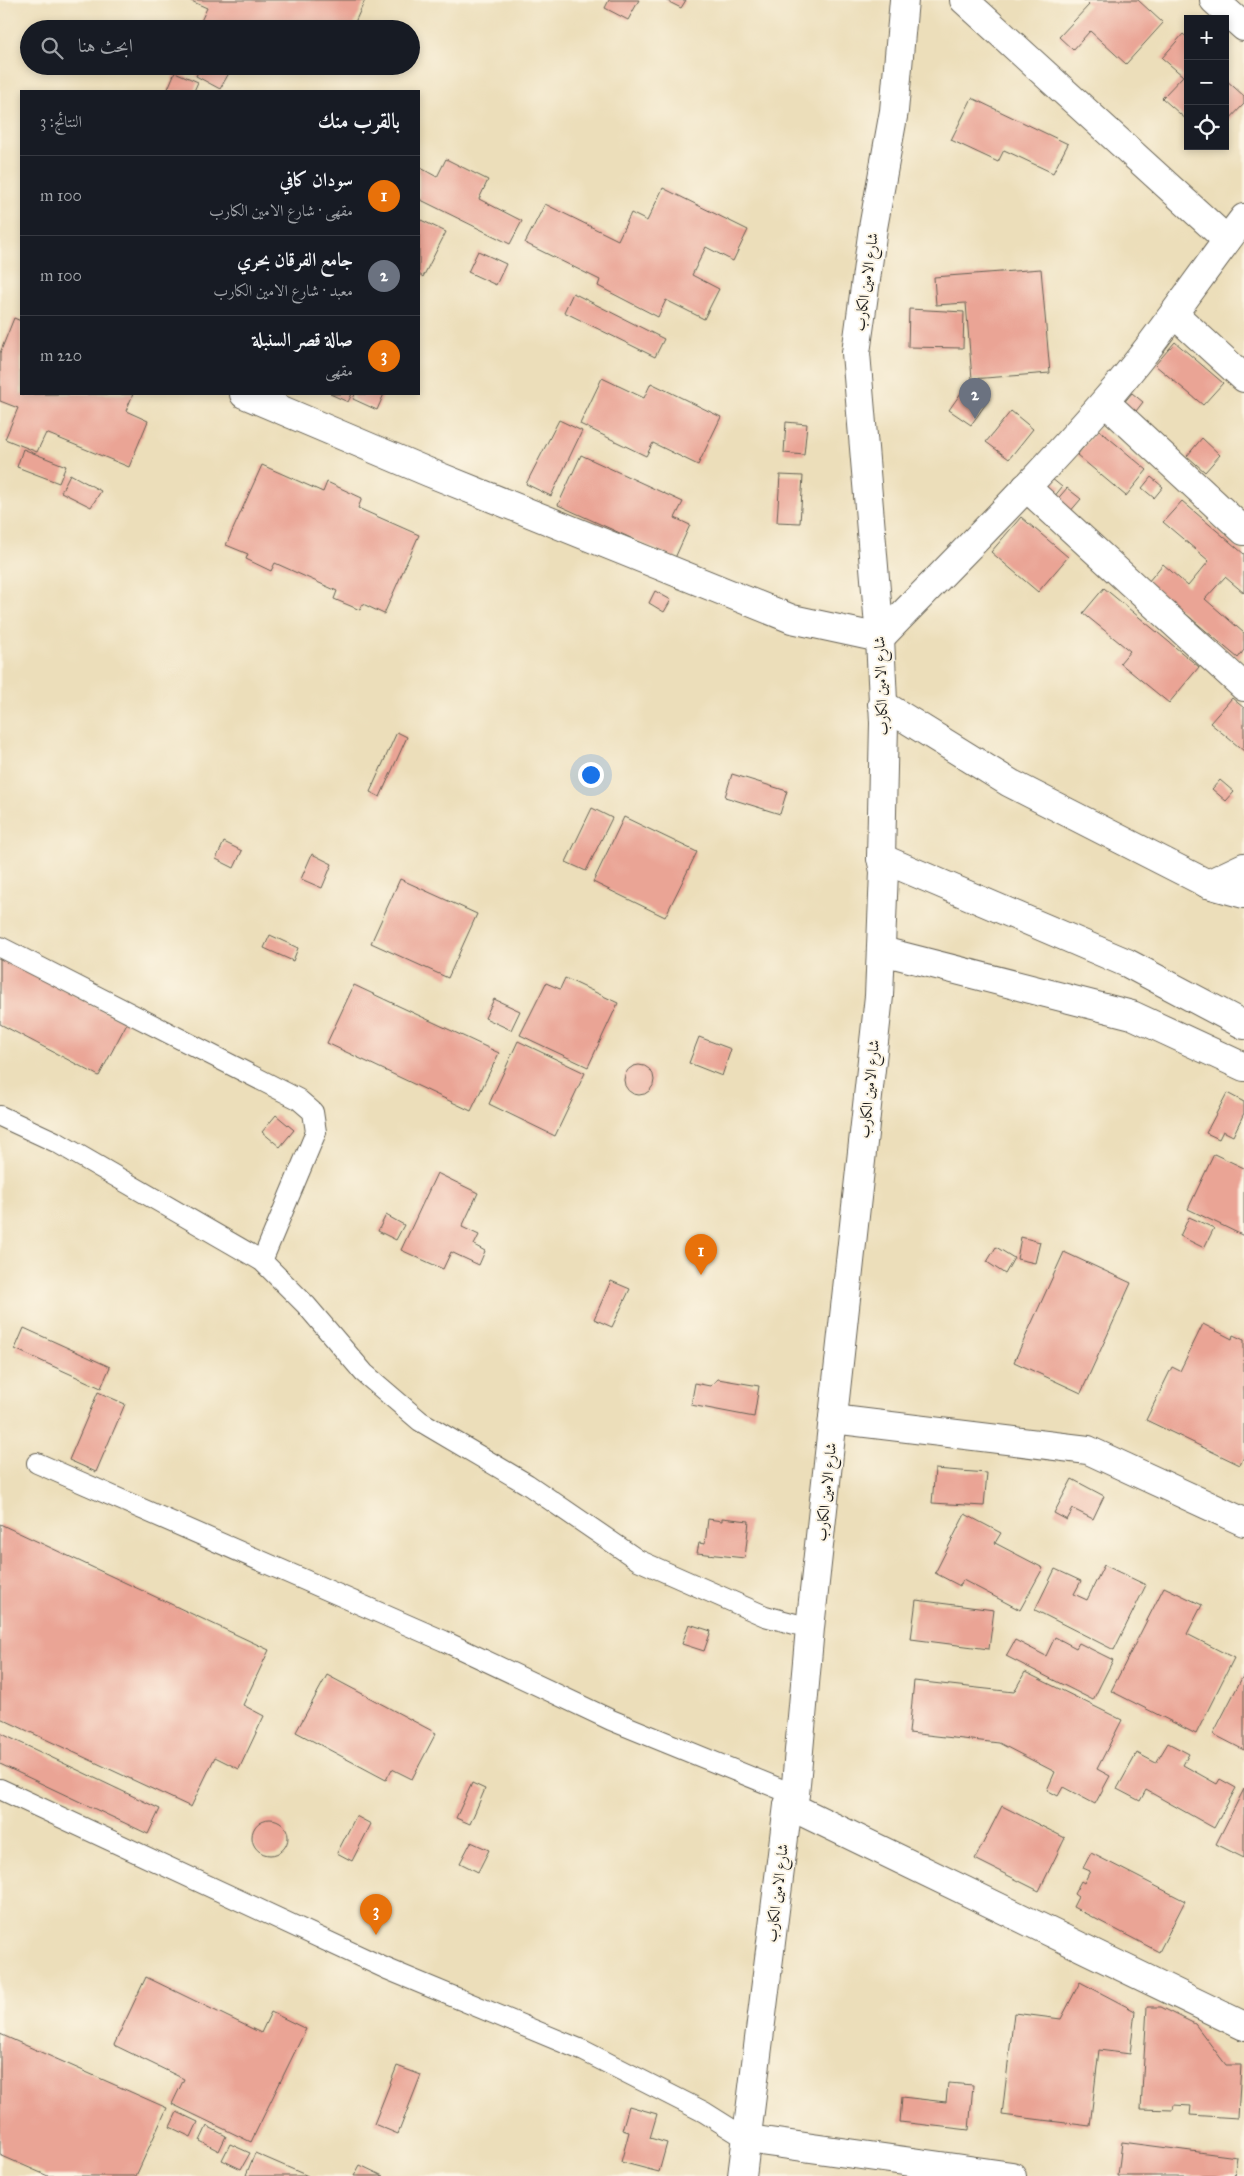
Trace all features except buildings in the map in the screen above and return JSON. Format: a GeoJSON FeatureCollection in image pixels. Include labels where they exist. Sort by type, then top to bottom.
{"type":"FeatureCollection","features":[{"type":"Feature","properties":{"kind":"street","name":"شارع الامين الكارب"},"geometry":{"type":"LineString","coordinates":[[742,2176],[792,1800],[879,996],[884,871],[881,858],[884,722],[880,638],[856,353],[873,228],[894,112],[904,0]]}},
{"type":"Feature","properties":{"kind":"street"},"geometry":{"type":"LineString","coordinates":[[964,0],[1227,240]]}},
{"type":"Feature","properties":{"kind":"street"},"geometry":{"type":"LineString","coordinates":[[1214,0],[1244,27]]}},
{"type":"Feature","properties":{"kind":"street"},"geometry":{"type":"LineString","coordinates":[[246,395],[428,472],[792,619],[880,638],[1105,402],[1174,314],[1244,218]]}},
{"type":"Feature","properties":{"kind":"street"},"geometry":{"type":"LineString","coordinates":[[1174,314],[1244,378]]}},
{"type":"Feature","properties":{"kind":"street"},"geometry":{"type":"LineString","coordinates":[[1105,402],[1244,531]]}},
{"type":"Feature","properties":{"kind":"street"},"geometry":{"type":"LineString","coordinates":[[1026,487],[1244,687]]}},
{"type":"Feature","properties":{"kind":"street"},"geometry":{"type":"LineString","coordinates":[[882,704],[1010,783],[1208,884],[1244,894]]}},
{"type":"Feature","properties":{"kind":"street"},"geometry":{"type":"LineString","coordinates":[[881,858],[1127,963],[1244,1025]]}},
{"type":"Feature","properties":{"kind":"street"},"geometry":{"type":"LineString","coordinates":[[1208,884],[1244,867]]}},
{"type":"Feature","properties":{"kind":"street"},"geometry":{"type":"LineString","coordinates":[[882,951],[1132,1014],[1244,1067]]}},
{"type":"Feature","properties":{"kind":"street"},"geometry":{"type":"LineString","coordinates":[[833,1420],[1088,1450],[1244,1522]]}},
{"type":"Feature","properties":{"kind":"street"},"geometry":{"type":"LineString","coordinates":[[792,1800],[1244,2026]]}},
{"type":"Feature","properties":{"kind":"street"},"geometry":{"type":"LineString","coordinates":[[747,2139],[1012,2176]]}},
{"type":"Feature","properties":{"kind":"lane"},"geometry":{"type":"LineString","coordinates":[[0,947],[298,1100],[312,1112],[316,1132],[262,1261]]}},
{"type":"Feature","properties":{"kind":"lane"},"geometry":{"type":"LineString","coordinates":[[0,1116],[58,1143],[262,1261],[306,1306],[364,1373],[420,1421],[527,1484],[638,1560],[765,1616],[810,1628]]}},
{"type":"Feature","properties":{"kind":"lane"},"geometry":{"type":"LineString","coordinates":[[38,1463],[444,1641],[611,1720],[792,1800]]}},
{"type":"Feature","properties":{"kind":"lane"},"geometry":{"type":"LineString","coordinates":[[0,1789],[387,1969],[584,2051],[704,2112],[747,2139]]}},
{"type":"Feature","properties":{"kind":"place","name":"جامع الفرقان بحري"},"geometry":{"type":"Point","coordinates":[975,419]}},
{"type":"Feature","properties":{"kind":"place","name":"سودان كافي"},"geometry":{"type":"Point","coordinates":[701,1275]}},
{"type":"Feature","properties":{"kind":"place","name":"صالة قصر السنبلة"},"geometry":{"type":"Point","coordinates":[376,1935]}}]}
